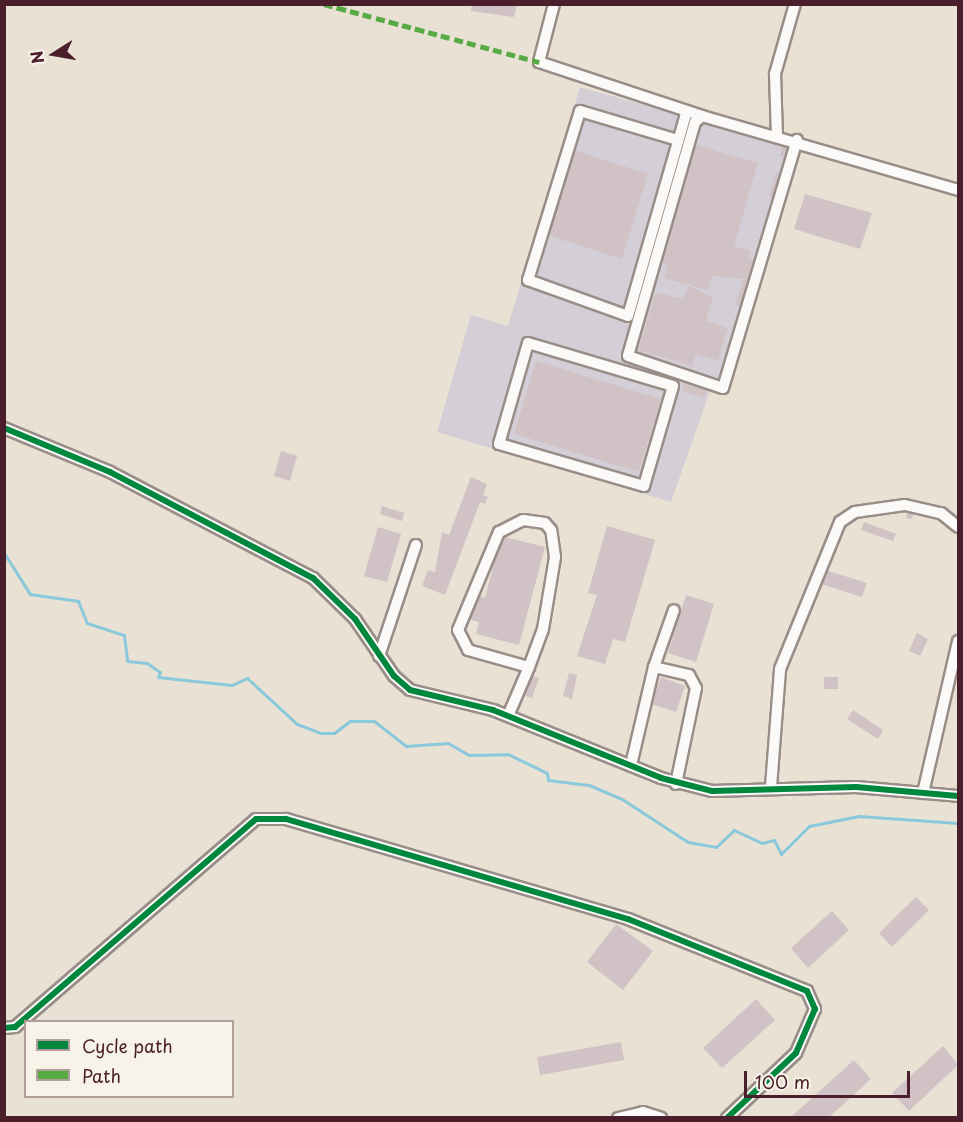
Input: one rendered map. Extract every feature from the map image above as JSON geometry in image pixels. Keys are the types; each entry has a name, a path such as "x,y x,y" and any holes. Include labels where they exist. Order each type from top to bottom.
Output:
{"street":[{"path":"554,4 539,62 694,113 777,137 797,140 958,190"},
{"path":"777,137 775,74 795,4"},
{"path":"678,140 580,111 528,280 628,316 678,140 694,113"},
{"path":"694,113 691,132 628,356 723,388 797,140"},
{"path":"621,370 694,113"},
{"path":"528,343 621,370 674,386 644,486 499,444 528,343"},
{"path":"4,428 110,472 313,578 355,619 379,656 410,690 508,716 676,784 712,791 771,787 958,796"},
{"path":"771,787 780,669 840,522 855,512 905,505 941,513 958,527"},
{"path":"508,716 529,667 543,629 555,557 545,523 523,520 499,532 458,630 468,650 529,667"},
{"path":"379,656 416,545"},
{"path":"631,765 654,667 674,610"},
{"path":"923,793 958,641"},
{"path":"654,667 690,675 696,688 676,784"},
{"path":"4,1028 15,1027 256,819 286,819 628,919 807,991 815,1009 796,1053 727,1118"},
{"path":"618,1118 643,1112 662,1118"}],"shaded area":[{"path":"580,87 797,148 728,392 711,388 671,502 437,432 471,315 508,326"}],"building":[{"path":"472,4 517,4 514,17 471,11"},
{"path":"693,144 758,163 734,246 751,251 749,258 756,260 743,307 735,305 743,279 712,276 708,290 664,278 668,264 660,262"},
{"path":"782,147 792,149 790,159 780,156"},
{"path":"574,150 648,174 622,259 547,235"},
{"path":"776,172 782,174 775,198 769,196"},
{"path":"805,194 872,213 860,249 794,229"},
{"path":"689,286 713,297 706,321 728,328 718,361 696,354 692,366 638,350 656,292 682,299"},
{"path":"536,361 661,399 639,472 514,434"},
{"path":"684,384 707,390 704,398 682,391"},
{"path":"281,451 297,456 290,481 274,476"},
{"path":"471,477 487,484 483,495 488,497 485,504 480,502 445,595 422,586 428,570 435,572 442,532 449,535"},
{"path":"382,506 404,513 402,521 380,514"},
{"path":"908,511 914,512 912,519 906,518"},
{"path":"864,522 896,534 893,541 861,530"},
{"path":"607,526 655,540 625,642 613,639 605,664 577,656 597,595 588,593"},
{"path":"378,527 401,534 387,582 364,576"},
{"path":"501,536 545,547 519,645 476,634 479,622 468,619 474,595 485,598"},
{"path":"822,569 867,583 862,597 818,583"},
{"path":"686,595 714,604 696,662 668,653"},
{"path":"917,633 928,639 920,656 909,651"},
{"path":"569,673 577,675 572,699 563,696"},
{"path":"528,674 539,678 532,698 521,694"},
{"path":"661,677 685,686 676,712 651,704"},
{"path":"824,677 838,677 838,689 824,689"},
{"path":"853,710 883,730 878,739 847,719"},
{"path":"916,897 929,910 892,947 879,933"},
{"path":"832,911 849,930 808,968 791,948"},
{"path":"616,924 653,951 623,990 587,962"},
{"path":"756,999 775,1020 722,1068 703,1048"},
{"path":"621,1042 624,1060 540,1075 537,1057"},
{"path":"943,1046 958,1065 909,1111 892,1093"},
{"path":"854,1060 871,1079 828,1118 790,1118"}],"waterway":[{"path":"4,553 30,594 78,601 87,623 124,635 127,661 147,663 160,672 158,677 232,685 247,678 297,724 320,733 334,733 350,721 374,721 406,746 448,743 469,755 508,754 547,773 548,780 589,785 622,799 688,842 716,847 734,830 762,843 774,840 781,854 809,826 859,816 958,823"}],"marked path":[{"path":"324,4 539,62"}],"cycle path":[{"path":"4,428 110,472 313,578 355,619 394,676 410,690 493,710 661,778 712,791 856,787 958,796"},
{"path":"4,1028 15,1027 256,819 286,819 628,919 807,991 815,1009 796,1053 727,1118"}]}
